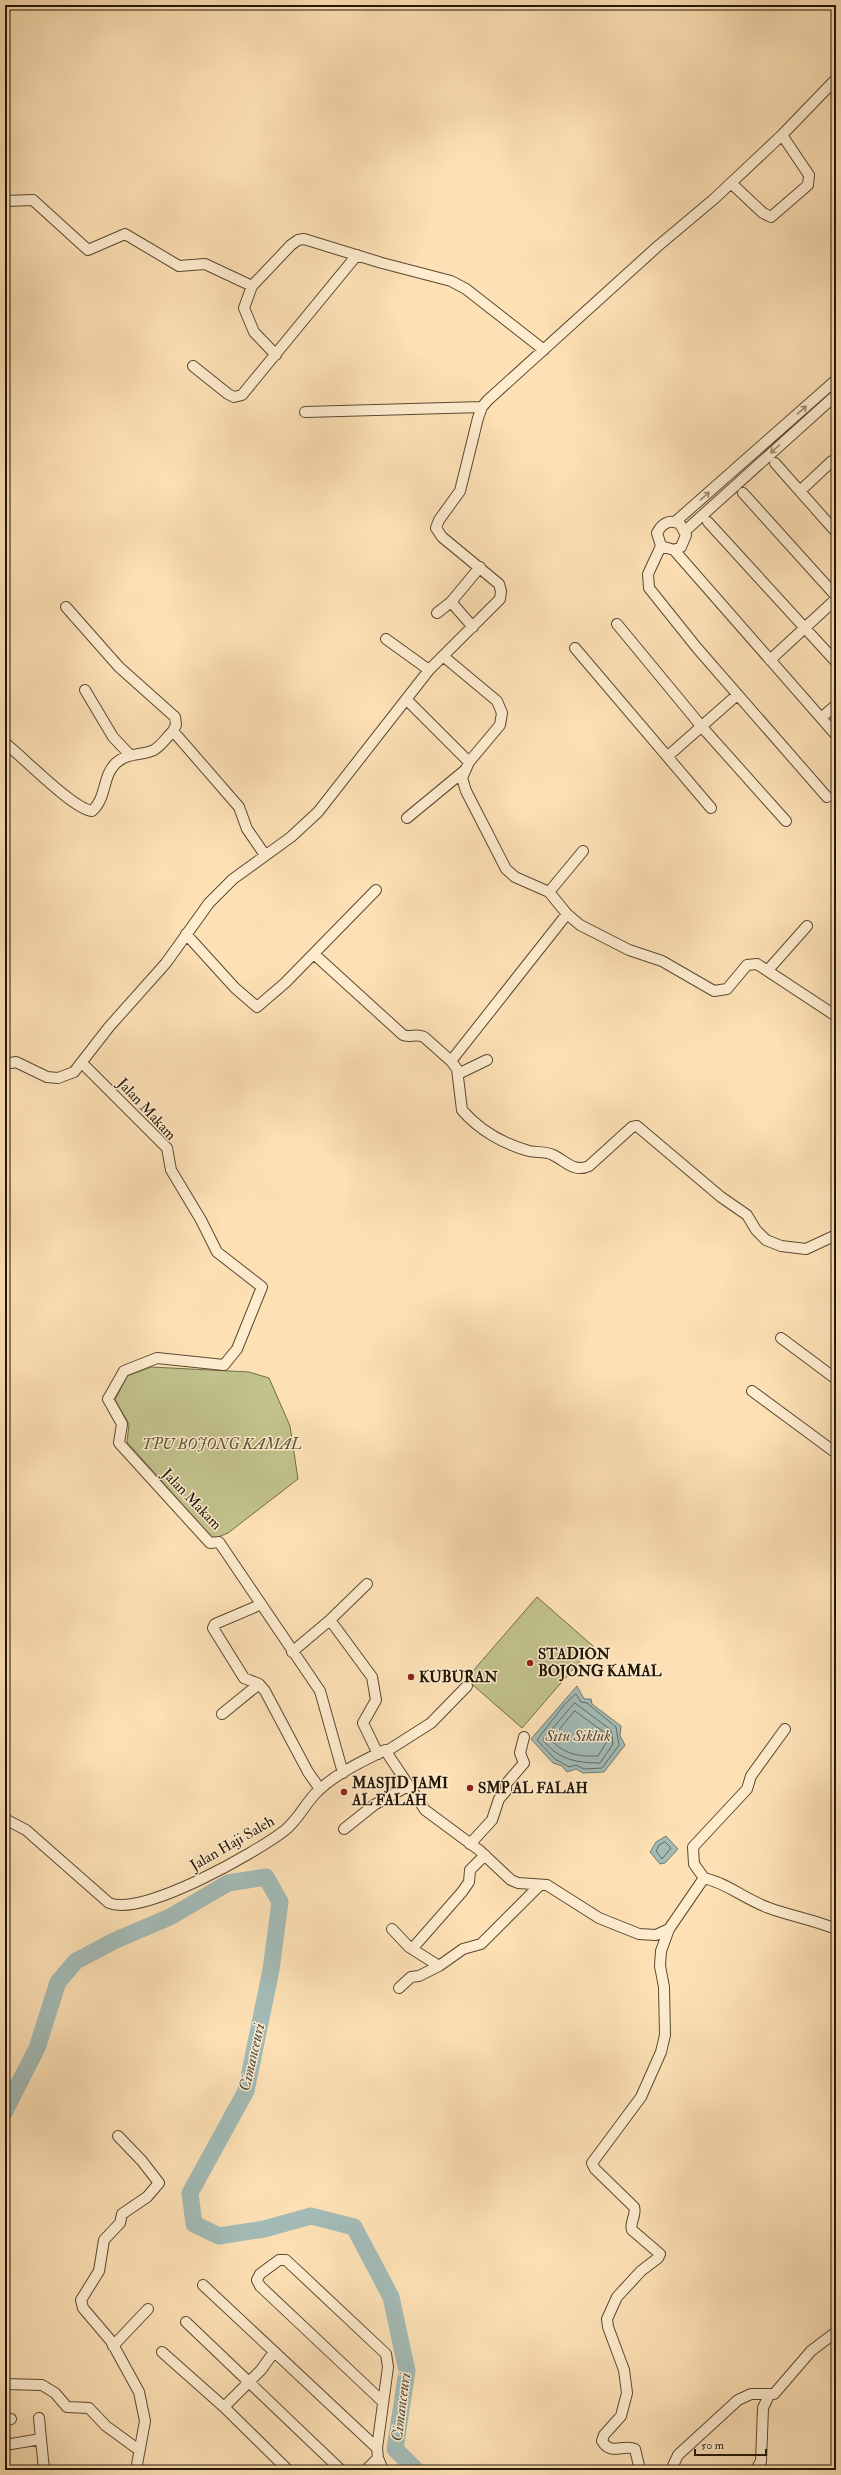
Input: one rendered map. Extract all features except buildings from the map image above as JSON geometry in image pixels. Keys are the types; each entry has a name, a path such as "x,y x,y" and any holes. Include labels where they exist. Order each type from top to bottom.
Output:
{"street":[{"path":"5,1064 16,1062 46,1077 58,1078 74,1072 109,1027 166,964 209,903 233,879 291,837 318,812 429,670 473,627 501,596 499,584 442,537 436,528 439,520 456,499 463,483 482,407 731,183 782,135 836,79"},
{"path":"731,183 763,213 771,217 808,185 809,175 782,135"},
{"path":"5,201 33,200 88,250 125,234 179,266 205,264 252,286"},
{"path":"276,355 254,332 246,317 244,308 252,286 298,240 312,240 357,255 458,284 544,350"},
{"path":"193,366 228,394 239,397 247,392 357,255"},
{"path":"827,797 697,648 649,588 648,574 661,546 657,537 659,528 666,522 675,522 836,380"},
{"path":"674,550 684,543 685,531 836,395"},
{"path":"305,412 482,407"},
{"path":"800,491 832,462 836,466"},
{"path":"775,463 836,532"},
{"path":"743,493 836,598 770,660"},
{"path":"675,522 685,531"},
{"path":"708,522 836,662"},
{"path":"661,546 674,550 836,735"},
{"path":"436,613 451,602 480,567"},
{"path":"451,602 473,627"},
{"path":"5,743 69,800 87,810 92,811 102,799 110,770 117,762 130,755 153,750 173,731 176,725 175,718 119,667 66,607"},
{"path":"617,624 702,727 786,821"},
{"path":"386,639 429,670"},
{"path":"575,648 711,808"},
{"path":"407,818 466,766 500,725 502,713 496,701 443,656"},
{"path":"85,690 112,736 130,755"},
{"path":"668,756 738,694"},
{"path":"407,700 466,766"},
{"path":"821,718 836,705"},
{"path":"173,731 239,807 247,829 265,855"},
{"path":"466,766 463,784 506,869 515,877 549,892 566,914 580,925 629,950 662,961 714,992 727,989 747,965 757,964 836,1016"},
{"path":"549,892 583,851"},
{"path":"186,934 235,988 257,1007 314,954 376,890"},
{"path":"451,1061 566,914"},
{"path":"768,970 807,926"},
{"path":"314,954 403,1035 407,1037 419,1034 451,1061 458,1074 462,1110 486,1131 513,1146 553,1155 575,1168 584,1169 632,1127 637,1126 721,1197 747,1215 756,1230 766,1240 780,1246 806,1249 836,1235"},
{"path":"458,1074 487,1060"},
{"name":"Jalan Makam","path":"82,1063 167,1148 171,1170 201,1220 217,1252 262,1287 237,1349 224,1365 157,1358 124,1371 108,1399 122,1424 119,1443 210,1543 219,1542 292,1652 320,1691 343,1773"},
{"path":"781,1338 836,1378"},
{"path":"752,1391 836,1453"},
{"path":"292,1652 330,1620 367,1584"},
{"path":"255,1607 215,1624 213,1628 244,1678 259,1684 270,1699 302,1762 320,1789"},
{"path":"330,1620 372,1677 376,1700 363,1723 382,1752 425,1810 485,1855 511,1880 518,1883 552,1887 599,1918 639,1934 656,1935 669,1929"},
{"path":"222,1714 259,1684"},
{"name":"Jalan Haji Saleh","path":"5,1819 26,1830 109,1903 117,1905 146,1901 186,1887 236,1860 291,1825 320,1789 343,1773 431,1723 467,1686"},
{"path":"785,1729 751,1776 747,1789 693,1847 694,1864 704,1878 718,1882 770,1908 800,1916 836,1929"},
{"path":"470,1844 492,1820 499,1799 506,1791 506,1784 524,1763 520,1753 524,1737"},
{"path":"344,1829 374,1805 408,1786"},
{"path":"412,1949 462,1892 469,1882 470,1870 485,1855"},
{"path":"640,2470 635,2449 614,2450 606,2446 602,2441 604,2435 621,2416 627,2393 624,2370 608,2327 607,2319 617,2297 641,2271 658,2258 660,2254 632,2230 630,2226 636,2213 634,2207 595,2169 592,2163 641,2097 664,2044 664,1993 660,1959 669,1929 704,1878"},
{"path":"399,1988 411,1977 419,1976 439,1966 457,1952 481,1944 540,1885"},
{"path":"392,1929 412,1949 439,1966"},
{"path":"118,2136 142,2161 159,2183 147,2197 122,2214 120,2223 104,2240 99,2271 82,2297 83,2308 104,2332 135,2383 144,2409 144,2431 136,2470"},
{"path":"382,2401 260,2286 257,2280 260,2274 279,2260 286,2260 385,2353 388,2367 382,2401 377,2453 383,2470"},
{"path":"203,2285 377,2453"},
{"path":"113,2346 148,2309"},
{"path":"186,2322 250,2381 341,2470"},
{"path":"756,2470 761,2461 763,2408 769,2395 778,2390 811,2352 836,2332"},
{"path":"162,2352 224,2407 288,2470"},
{"path":"224,2407 250,2381 274,2352"},
{"path":"5,2384 33,2383 50,2388 62,2404 71,2408 89,2408 106,2426 139,2450"},
{"path":"671,2470 678,2455 738,2400 751,2394 761,2393 769,2395"},
{"path":"39,2418 44,2470"},
{"path":"5,2445 41,2439"},
{"path":"366,2470 377,2453"}],"green space":[{"name":"TPU BOJONG KAMAL","path":"151,1367 249,1372 269,1378 290,1426 298,1479 228,1533 213,1539 127,1442 129,1424 115,1400 127,1376"},
{"name":"STADION BOJONG KAMAL","path":"537,1597 593,1646 522,1728 466,1679"}],"water":[{"name":"Situ Sikluk","path":"577,1686 584,1699 591,1699 592,1704 621,1726 620,1736 625,1745 604,1772 583,1773 576,1769 567,1772 562,1766 553,1763 531,1739"},
{"path":"666,1836 678,1849 665,1863 660,1864 650,1852 656,1842"}],"waterway":[{"name":"Cimanceuri","path":"5,2111 37,2048 58,1982 76,1961 116,1940 170,1917 228,1883 266,1877 280,1902 271,1970 246,2091 190,2193 194,2224 219,2236 264,2229 311,2216 354,2227 391,2297 407,2371 395,2449 416,2470"}],"place":[{"name":"STADION BOJONG KAMAL","path":"530,1663"},
{"name":"KUBURAN","path":"411,1677"},
{"name":"SMP AL FALAH","path":"470,1788"},
{"name":"MASJID JAMI AL FALAH","path":"344,1792"}]}
